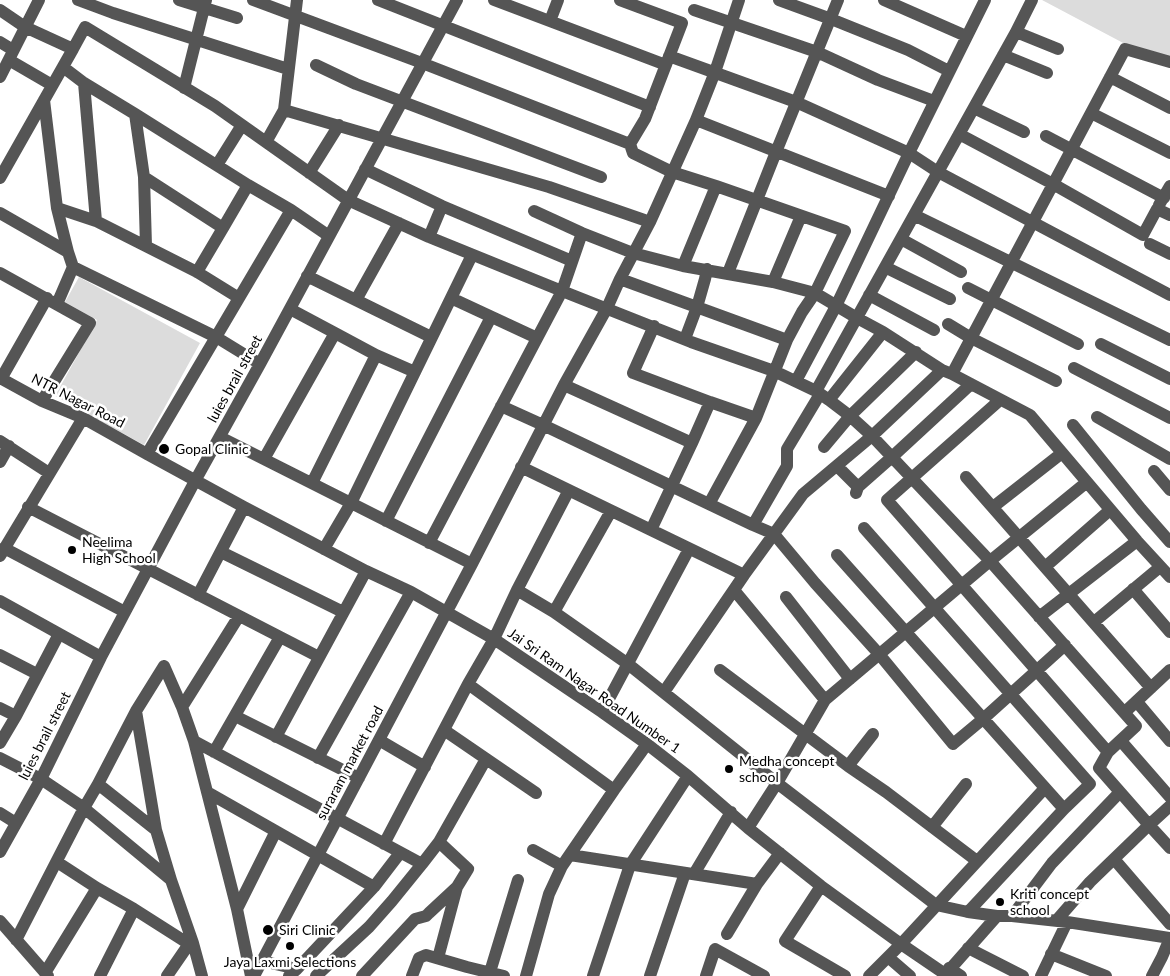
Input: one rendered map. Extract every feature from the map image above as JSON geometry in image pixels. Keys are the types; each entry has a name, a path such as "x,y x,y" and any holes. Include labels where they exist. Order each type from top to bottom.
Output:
{"street":[{"path":"0,77 38,0"},
{"path":"78,0 288,69"},
{"path":"179,0 205,4 237,18"},
{"path":"253,0 630,144"},
{"path":"266,142 284,110 297,0"},
{"path":"378,0 650,108"},
{"name":"luies brail street","path":"0,852 41,780 101,657 195,481 457,0"},
{"path":"494,0 667,61 715,72 796,102 909,153 938,172 1170,295"},
{"path":"550,21 558,0"},
{"path":"620,0 682,23 650,108 630,144 633,153 672,172 845,231 815,293 787,340 756,418 709,504"},
{"name":"suraram market road","path":"253,976 338,819 564,385 607,308 650,222 696,120 715,72 739,0"},
{"path":"779,0 908,50 949,71"},
{"path":"728,273 838,0"},
{"path":"884,0 966,36"},
{"path":"753,525 787,466 787,449 822,395 869,295 1016,32 1037,0"},
{"path":"796,381 836,306 982,1"},
{"path":"184,88 205,4"},
{"path":"0,10 26,27 73,49"},
{"path":"694,10 817,52 878,80 934,101"},
{"path":"0,178 5,160 44,100 85,28 215,106 348,200 472,255 685,339 774,371 822,395 850,416 872,436 912,478 990,561 1136,726 1108,752 1099,768 1170,848"},
{"path":"1016,32 1058,49"},
{"path":"0,42 11,55 52,85"},
{"path":"664,692 803,494 947,372 971,338 1125,49 1170,62"},
{"path":"1003,55 1047,73"},
{"path":"316,64 356,84 601,177"},
{"path":"63,67 84,83 329,236"},
{"path":"1110,76 1170,108"},
{"path":"84,83 96,221"},
{"path":"44,100 58,208 68,252 74,267 216,337 260,364"},
{"path":"974,108 1024,132"},
{"path":"284,110 549,187 650,222"},
{"path":"1091,113 1170,153"},
{"path":"135,114 144,177 146,246"},
{"path":"696,120 889,196"},
{"path":"309,173 339,125"},
{"path":"217,165 242,126"},
{"path":"959,134 1143,234 1170,186"},
{"path":"1046,136 1161,203 1170,215"},
{"path":"365,169 442,206 572,262"},
{"path":"144,177 223,228"},
{"path":"197,272 248,185"},
{"path":"683,266 716,186"},
{"path":"429,237 442,206"},
{"path":"58,208 96,221 197,272 240,298"},
{"path":"147,454 290,210"},
{"path":"534,211 582,233 633,253 683,266 773,282 815,293 947,372 1030,415 1110,510 1170,577"},
{"path":"0,213 68,252"},
{"path":"914,215 1170,340"},
{"path":"773,282 801,216"},
{"path":"356,300 399,223"},
{"path":"429,543 562,291 582,233"},
{"path":"901,239 961,272"},
{"path":"1150,244 1170,254"},
{"path":"324,549 351,503 472,255"},
{"path":"885,266 950,300"},
{"path":"1,378 74,267"},
{"path":"685,339 706,279 707,270"},
{"path":"307,276 432,337"},
{"path":"2,278 52,301 90,323 42,401"},
{"path":"620,279 787,340"},
{"path":"968,288 1078,344"},
{"path":"869,295 934,330"},
{"path":"451,298 537,338"},
{"path":"290,309 376,355 414,372"},
{"path":"386,521 492,317"},
{"path":"948,324 971,338 1056,380"},
{"path":"654,326 633,373 756,418"},
{"path":"822,395 883,332"},
{"path":"264,459 335,333"},
{"path":"1101,344 1170,379"},
{"path":"824,447 850,416 916,352"},
{"path":"312,483 376,355"},
{"path":"1074,368 1170,418"},
{"name":"NTR Nagar Road","path":"1,378 42,401 82,418 195,481"},
{"path":"837,466 857,490 970,384"},
{"path":"564,385 692,443"},
{"path":"1000,400 887,500 1108,752"},
{"path":"651,530 710,402"},
{"path":"501,406 774,534 879,654 953,744 1065,645"},
{"path":"1098,417 1168,453"},
{"path":"82,418 2,552 125,612"},
{"path":"1073,425 1170,542"},
{"path":"220,437 472,564"},
{"path":"0,462 4,444 49,473"},
{"path":"993,507 1062,453"},
{"path":"521,467 744,576"},
{"path":"1154,471 1170,490"},
{"path":"966,477 1152,688"},
{"name":"Jai Sri Ram Nagar Road Number 1","path":"195,481 366,571 410,592 494,639 647,744 821,886 901,944 946,973 961,976"},
{"path":"748,828 777,783 825,700 961,585 1088,482"},
{"path":"384,844 468,684 494,639 569,490"},
{"path":"28,507 319,657"},
{"path":"198,595 244,507"},
{"path":"1045,567 1110,510"},
{"path":"554,612 611,511"},
{"path":"864,528 1090,784 1064,809 968,912"},
{"path":"1039,617 1137,541"},
{"path":"602,712 689,549"},
{"path":"221,552 343,612"},
{"path":"837,555 1064,809"},
{"path":"1094,622 1160,567"},
{"path":"276,737 366,571"},
{"path":"1133,589 1170,632"},
{"path":"517,590 554,612 628,664 777,783 936,904 968,912 1062,921 1170,938 1166,959 1152,976"},
{"path":"734,590 825,700"},
{"path":"318,758 410,592"},
{"path":"786,597 850,680"},
{"path":"0,601 101,657"},
{"path":"182,707 239,616"},
{"path":"0,742 16,716 59,634"},
{"path":"214,752 280,637"},
{"path":"0,655 37,674"},
{"path":"16,940 136,711 164,666 194,741 253,976"},
{"path":"720,670 977,861"},
{"path":"1125,712 1170,670"},
{"path":"468,684 614,790"},
{"path":"1137,702 1170,741"},
{"path":"0,708 16,716"},
{"path":"136,711 156,830 202,976"},
{"path":"235,716 359,778"},
{"path":"444,730 536,793"},
{"path":"848,766 873,734"},
{"path":"379,740 425,767"},
{"path":"194,741 422,864"},
{"path":"1121,741 1170,797"},
{"path":"526,976 549,894 562,866 647,744"},
{"path":"0,758 41,780 84,808 171,880"},
{"path":"316,976 369,926 422,864 439,842 486,759"},
{"path":"593,976 630,864 688,776"},
{"path":"98,784 156,830"},
{"path":"932,827 966,784"},
{"path":"869,976 1045,788"},
{"path":"207,792 374,887"},
{"path":"1012,916 1052,863 1120,792"},
{"path":"1041,976 1062,921 1090,882 1170,806"},
{"path":"650,976 689,874 731,812"},
{"path":"0,813 16,823"},
{"path":"237,909 276,831"},
{"path":"438,958 458,887 468,869 439,842"},
{"path":"532,850 562,866"},
{"path":"262,960 293,972 374,887 400,852"},
{"path":"727,934 757,884 780,853"},
{"path":"570,855 757,884"},
{"path":"1114,859 1170,924"},
{"path":"58,862 96,888 191,944"},
{"path":"490,972 518,880"},
{"path":"821,886 785,941 846,976"},
{"path":"362,976 415,919 426,916 458,887"},
{"path":"0,920 47,974 96,888"},
{"path":"100,976 134,909"},
{"path":"946,973 997,916"},
{"path":"168,976 191,944"},
{"path":"968,948 1023,976"},
{"path":"706,976 715,949 764,976"},
{"path":"1051,954 1106,976"},
{"path":"412,976 419,958 426,955 438,958 466,971 490,972 504,976"},
{"path":"888,957 910,976"}],"shaded area":[{"path":"1042,0 1170,0 1170,57 1127,45"},
{"path":"79,277 200,343 144,445 55,396 97,320 65,302"}],"place":[{"name":"Gopal Clinic","path":"164,449"},
{"name":"Neelima High School","path":"72,550"},
{"name":"Medha concept school","path":"729,769"},
{"name":"Kriti concept school","path":"1000,902"},
{"name":"Siri Clinic","path":"268,930"},
{"name":"Jaya Laxmi Selections","path":"290,946"}]}
